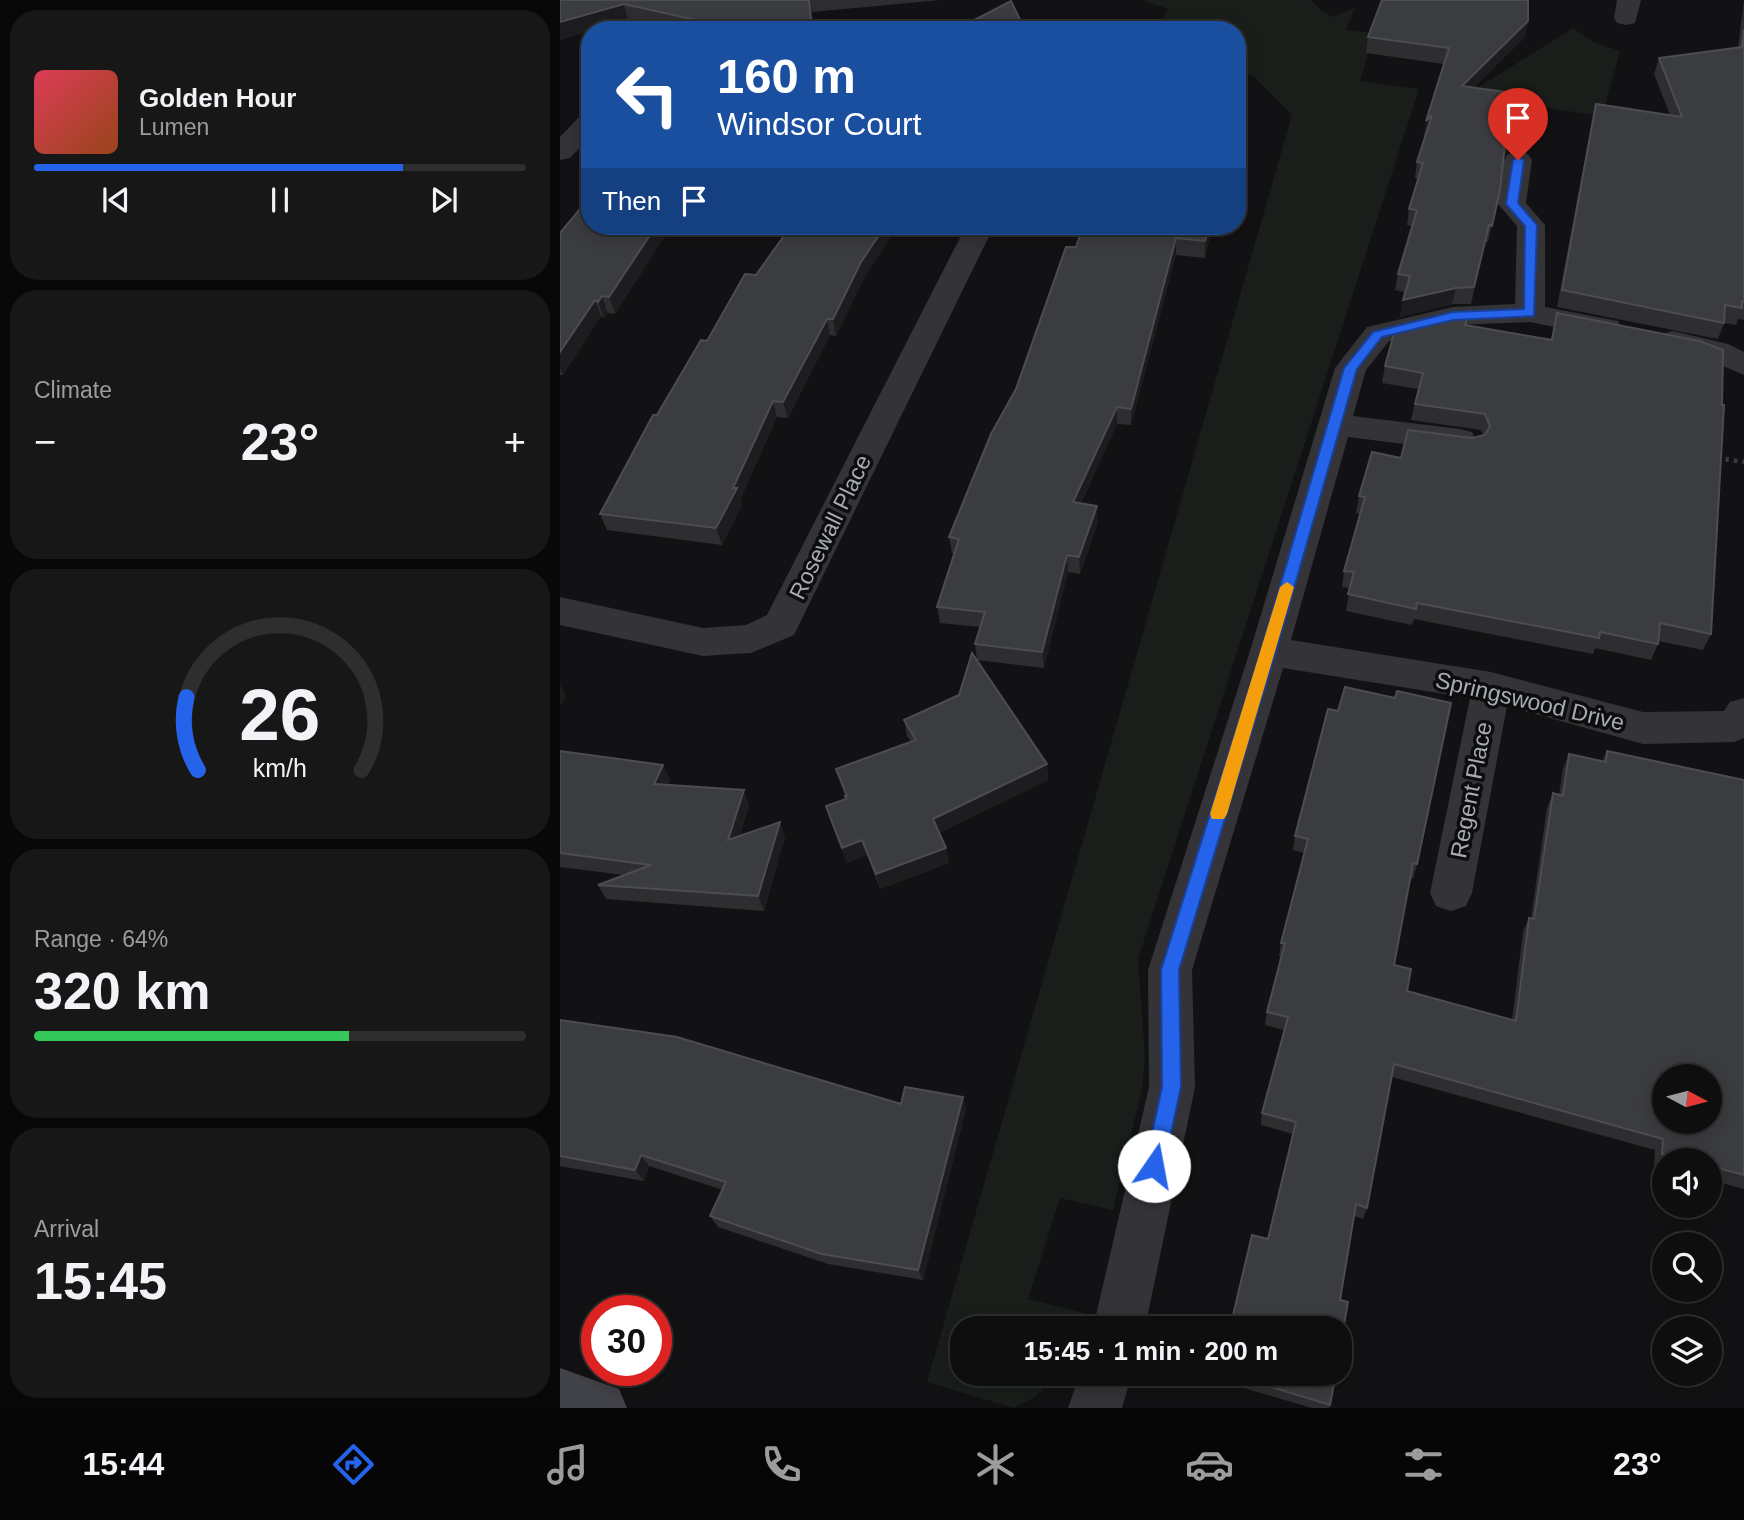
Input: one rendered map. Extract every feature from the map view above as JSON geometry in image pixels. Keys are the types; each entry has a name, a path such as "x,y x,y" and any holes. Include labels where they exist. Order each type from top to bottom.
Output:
{"main road":[{"path":"560,1395 600,1408"}],"street":[{"path":"560,152 581,130"},
{"path":"1518,160 1512,204 1531,225 1530,313"},
{"name":"Rosewall Place","path":"560,611 704,642 751,639 781,625 976,235"},
{"path":"1122,1316 1172,1087 1170,970 1269,651 1351,368 1377,334 1453,316 1530,313 1694,345 1742,361"},
{"path":"1334,424 1468,441"},
{"name":"Springswood Drive","path":"1269,651 1491,687 1643,728 1734,726 1743,715"},
{"name":"Regent Place","path":"1451,893 1491,687"},
{"path":"1095,1408 1102,1386"}],"path":[{"path":"1708,458 1744,462"}],"shaded area":[{"path":"1142,0 1311,0 1323,12 1333,17 1355,8 1346,30 1374,33 1360,81 1419,89 1138,959 1145,1056 1142,1089 1113,1210 1060,1198 1028,1299 1088,1314 1087,1316 950,1316 950,1386 1046,1386 1033,1398 1014,1408 927,1382 1292,115 1253,76 1246,75 1246,21 1161,21 1168,9"},
{"path":"1573,28 1593,42 1620,51 1602,116 1465,96"}],"building":[{"path":"560,0 809,0 811,21 700,21 624,4 560,22"},
{"path":"1382,0 1528,0 1528,21 1462,86 1521,94 1512,135 1505,144 1500,190 1474,287 1456,288 1403,300 1410,276 1398,274 1417,210 1409,209 1423,163 1417,162 1432,115 1426,121 1449,48 1368,37"},
{"path":"1011,1 1021,21 972,21"},
{"path":"1744,29 1742,308 1725,305 1724,323 1562,290 1596,104 1682,117 1659,58 1742,47"},
{"path":"581,208 581,235 650,235 609,297 602,296 598,302 595,300 560,352 560,233"},
{"path":"785,235 879,235 861,262 833,319 827,319 783,402 773,401 733,488 737,488 716,528 600,514 653,415 657,415 701,340 707,341 745,274 756,275"},
{"path":"1080,235 1207,235 1205,241 1176,238 1131,409 1117,407 1073,502 1097,506 1079,557 1067,555 1042,652 975,644 985,612 937,607 959,539 949,537 991,434 1016,389 1066,247 1076,247"},
{"path":"1469,311 1465,325 1552,340 1557,313 1699,341 1723,350 1724,405 1711,634 1660,623 1658,644 1600,632 1599,638 1417,603 1416,609 1348,594 1354,572 1344,571 1365,497 1359,496 1372,452 1401,458 1408,430 1472,438 1485,435 1490,426 1485,414 1415,404 1423,373 1385,366 1396,326"},
{"path":"972,653 1047,764 933,819 946,848 876,874 862,840 842,848 826,806 846,799 847,796 836,769 916,740 904,720 959,695"},
{"path":"1345,687 1395,698 1397,691 1451,703 1417,864 1413,863 1394,965 1411,969 1407,991 1516,1021 1529,918 1534,919 1553,793 1563,796 1569,754 1606,762 1607,751 1744,780 1744,1175 1722,1169 1722,1148 1662,1148 1663,1139 1394,1064 1367,1208 1356,1204 1340,1300 1348,1302 1346,1316 1233,1316 1252,1235 1268,1239 1296,1122 1262,1113 1288,1017 1267,1012 1285,943 1281,943 1308,839 1295,836 1328,709 1338,711"},
{"path":"560,751 663,765 654,784 744,790 728,840 780,822 758,896 598,885 651,865 560,853"},
{"path":"560,1020 677,1037 901,1104 905,1087 963,1097 918,1270 822,1254 710,1216 726,1182 641,1155 635,1170 560,1156"},
{"path":"1268,1386 1334,1386 1330,1405"}],"slow traffic":[{"path":"1218,814 1287,587"}],"route":[{"path":"1154,1166 1172,1087 1170,970 1269,651 1351,368 1377,334 1453,316 1530,313 1531,225 1512,204 1518,160"}]}
